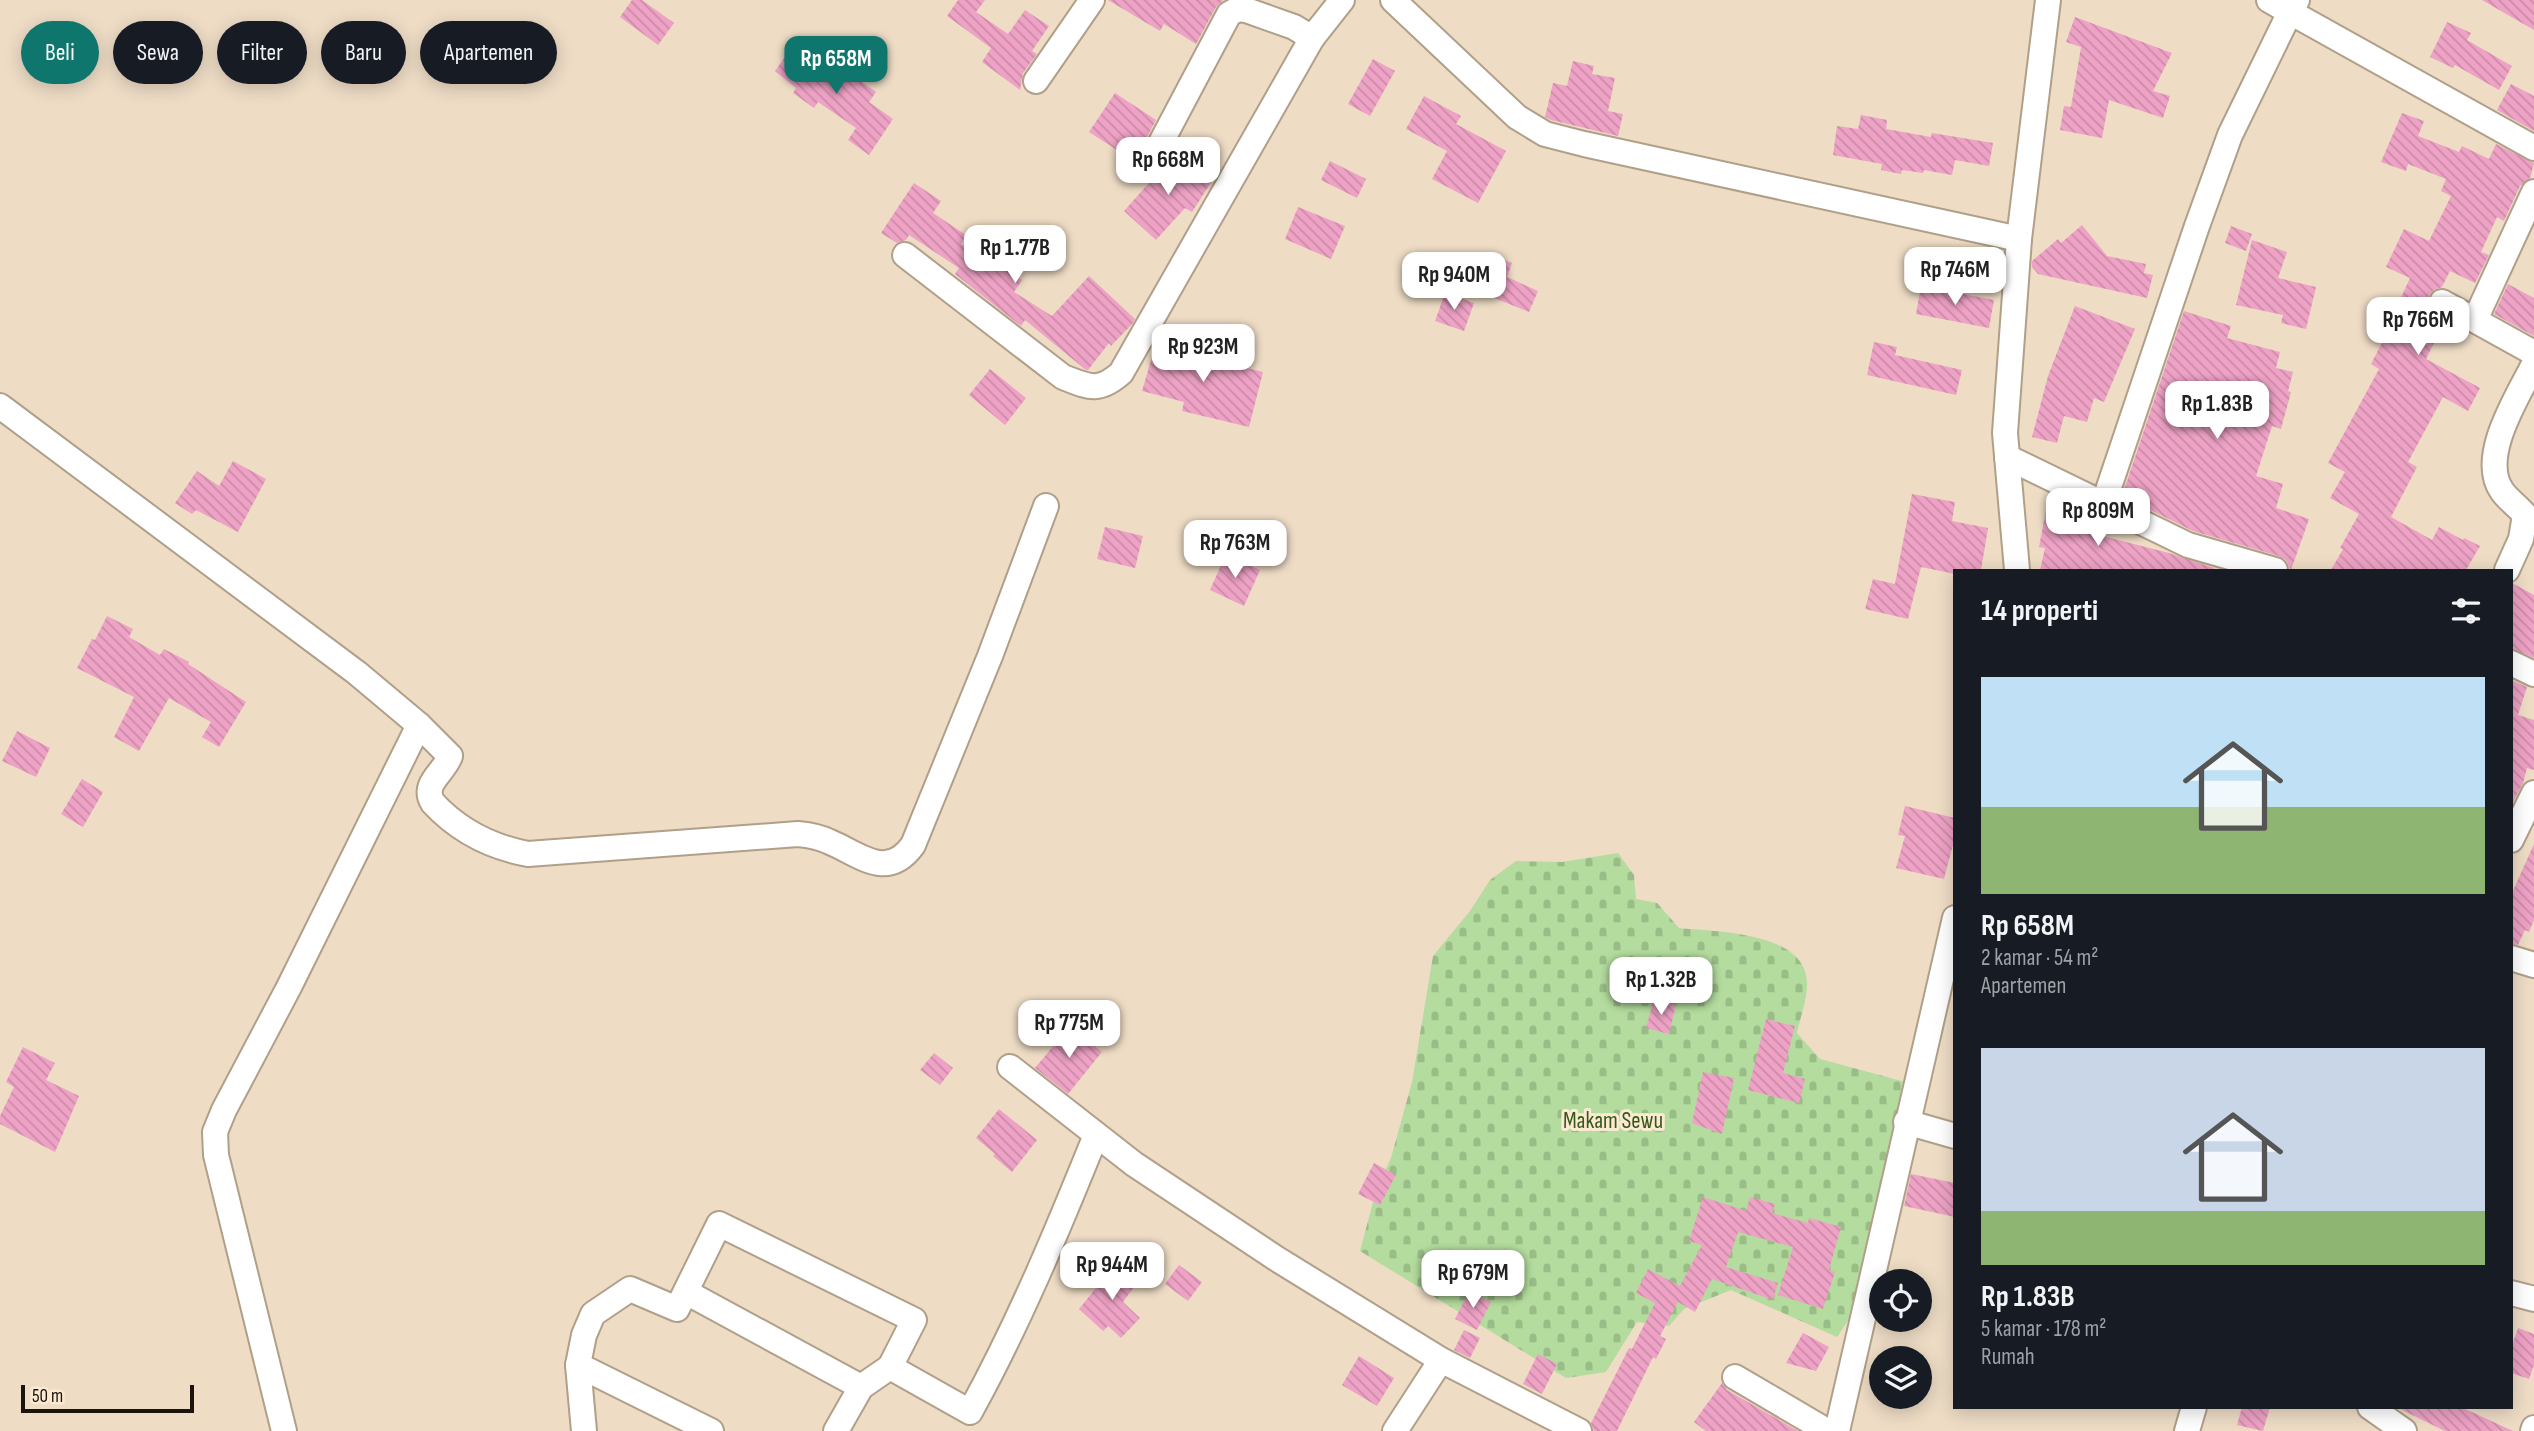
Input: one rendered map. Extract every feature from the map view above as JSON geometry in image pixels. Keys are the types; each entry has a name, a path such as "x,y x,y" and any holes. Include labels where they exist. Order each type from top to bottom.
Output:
{"street":[{"path":"1036,81 1092,0"},
{"path":"905,255 1063,377 1086,386 1107,386 1121,373 1312,38 1342,0"},
{"path":"1393,0 1517,117 1545,134 2019,239"},
{"path":"2017,569 2005,433 2019,239 2048,0"},
{"path":"2103,505 2230,135 2286,4 2534,148"},
{"path":"1147,169 1229,14 1238,9 1245,10 1294,27 1312,38"},
{"path":"2476,320 2534,192"},
{"path":"2442,302 2534,353"},
{"path":"2507,569 2521,539 2525,515 2502,491 2493,468 2497,442 2534,364"},
{"path":"0,406 357,673 419,725 450,756 428,790 433,803 478,838 502,849 528,854 798,834 830,841 869,861 882,864 894,863 905,856 913,845 990,656 1046,506"},
{"path":"2007,457 2188,545 2272,569"},
{"path":"2513,664 2534,674"},
{"path":"284,1431 216,1155 215,1132 419,725"},
{"path":"2513,837 2534,793"},
{"path":"1837,1431 1953,926"},
{"path":"2513,959 2534,965"},
{"path":"1010,1067 1134,1164 1277,1259 1441,1360 1580,1431"},
{"path":"1906,1122 1953,1135"},
{"path":"890,1367 970,1412 993,1371 1046,1258 1097,1135"},
{"path":"584,1431 578,1365 584,1335 593,1314 630,1289 677,1309 719,1224 914,1320 890,1367 861,1387 836,1431"},
{"path":"685,1292 861,1387"},
{"path":"2513,1294 2534,1299"},
{"path":"1395,1431 1441,1360"},
{"path":"578,1365 711,1431"},
{"path":"1735,1377 1827,1431"},
{"path":"2187,1431 2193,1409"},
{"path":"2373,1409 2404,1431"}],"green space":[{"name":"Makam Sewu","path":"1618,853 1634,875 1636,899 1657,903 1679,928 1757,938 1792,953 1803,967 1807,984 1797,1033 1820,1059 1909,1083 1858,1306 1837,1337 1731,1290 1684,1309 1669,1326 1637,1322 1606,1372 1566,1378 1360,1251 1376,1191 1391,1158 1412,1082 1433,956 1470,911 1490,880 1516,861 1562,862"}],"building":[{"path":"632,0 642,0 674,23 658,45 620,17"},
{"path":"958,0 985,0 976,12 1008,34 1025,10 1049,26 1032,51 1037,54 1023,73 1020,90 982,62 991,48 947,16"},
{"path":"1108,0 1223,0 1216,7 1196,44 1164,24 1160,31"},
{"path":"2482,0 2534,0 2534,30"},
{"path":"2075,17 2172,53 2153,91 2170,96 2163,118 2109,100 2102,138 2060,130 2064,106 2071,107 2081,47 2066,42"},
{"path":"2447,22 2471,33 2467,40 2512,66 2499,90 2455,65 2453,68 2430,57"},
{"path":"794,44 816,60 818,57 852,82 855,77 876,92 869,102 893,119 869,155 848,140 856,128 818,102 814,108 793,93 796,88 775,71"},
{"path":"1373,59 1395,71 1370,116 1348,104"},
{"path":"1573,61 1594,66 1592,74 1615,78 1608,111 1623,114 1618,136 1545,117 1553,83 1567,86"},
{"path":"2511,84 2534,96 2534,131 2497,110"},
{"path":"1115,93 1156,120 1134,161 1089,132"},
{"path":"1424,96 1461,116 1456,124 1506,151 1478,203 1432,179 1447,151 1406,129"},
{"path":"2402,113 2424,121 2418,136 2459,152 2462,146 2489,159 2496,144 2534,163 2530,178 2520,186 2504,221 2497,217 2481,252 2489,255 2475,283 2450,271 2442,287 2429,295 2427,303 2431,312 2426,323 2432,326 2428,334 2436,339 2426,359 2480,388 2468,411 2443,397 2408,462 2417,467 2391,517 2432,540 2439,527 2480,546 2467,569 2332,569 2359,514 2330,498 2345,472 2328,463 2379,369 2371,364 2402,304 2399,302 2410,278 2386,267 2404,229 2429,241 2451,196 2441,191 2446,179 2408,164 2406,171 2381,162"},
{"path":"1861,115 1887,120 1886,129 1993,143 1989,166 1955,160 1952,175 1924,170 1923,173 1902,170 1901,174 1881,170 1882,164 1833,155 1837,126 1858,129"},
{"path":"1171,155 1212,181 1192,212 1185,208 1156,240 1124,211 1148,184 1160,177"},
{"path":"1330,161 1366,179 1357,198 1321,180"},
{"path":"914,183 941,201 933,213 966,235 961,244 1002,271 1004,268 1022,280 1014,292 1052,316 1089,276 1135,319 1133,323 1111,346 1109,343 1086,370 1025,320 1021,326 955,274 959,268 909,235 906,240 897,243 881,233"},
{"path":"1298,207 1345,226 1331,259 1285,239"},
{"path":"2082,225 2107,256 2146,264 2144,273 2153,275 2147,298 2038,274 2032,267 2032,261 2058,239 2061,243"},
{"path":"2231,226 2252,234 2246,251 2225,243"},
{"path":"2252,240 2287,252 2278,278 2316,287 2306,329 2281,323 2283,315 2236,305"},
{"path":"1485,252 1512,263 1507,277 1538,291 1529,312 1472,289"},
{"path":"2508,284 2534,298 2534,336 2494,314"},
{"path":"1921,286 1994,300 1989,328 1916,314"},
{"path":"1445,293 1474,303 1464,331 1435,321"},
{"path":"2075,306 2135,329 2104,402 2094,398 2087,422 2064,416 2057,443 2032,437 2048,376"},
{"path":"2184,311 2231,326 2227,338 2280,352 2276,368 2293,372 2288,391 2291,392 2281,429 2272,426 2256,476 2283,484 2276,508 2309,519 2291,569 2286,560 2279,556 2193,531 2122,496"},
{"path":"1157,340 1191,349 1190,354 1263,372 1249,427 1182,411 1184,402 1142,391"},
{"path":"1874,342 1897,347 1895,355 1962,370 1956,395 1867,375"},
{"path":"990,369 1026,398 1005,425 969,395"},
{"path":"233,461 266,479 238,532 196,510 192,514 175,503 197,471 219,486"},
{"path":"1912,494 1955,502 1952,521 1988,528 1981,569 1953,569 1953,574 1921,567 1908,619 1865,609 1873,579 1895,584"},
{"path":"2047,505 2090,514 2087,532 2169,553 2214,568 2040,569 2045,548 2039,547"},
{"path":"1105,527 1143,536 1135,568 1097,559"},
{"path":"1226,554 1260,570 1244,606 1210,590"},
{"path":"2513,584 2534,595 2534,658 2513,649"},
{"path":"107,616 133,629 129,637 160,655 164,649 189,662 188,664 246,702 219,747 202,737 211,722 169,698 139,751 114,737 134,697 77,668"},
{"path":"2513,681 2527,687 2518,715 2534,720 2534,770 2527,768 2513,802"},
{"path":"17,731 50,748 36,777 2,761"},
{"path":"82,779 103,792 83,827 61,814"},
{"path":"1905,806 1953,818 1953,845 1944,879 1896,868 1905,836 1898,835"},
{"path":"2534,844 2534,920 2529,932 2525,930 2518,945 2513,944 2513,891"},
{"path":"1654,999 1676,1005 1669,1034 1646,1028"},
{"path":"1766,1019 1795,1026 1783,1073 1805,1079 1799,1103 1748,1090"},
{"path":"1070,1026 1102,1052 1068,1094 1035,1068"},
{"path":"23,1047 55,1063 46,1080 79,1096 55,1152 0,1124 0,1116 14,1087 6,1082"},
{"path":"934,1053 953,1068 940,1085 920,1070"},
{"path":"1703,1072 1734,1078 1722,1134 1692,1123"},
{"path":"999,1109 1037,1140 1012,1172 976,1138"},
{"path":"1374,1163 1396,1175 1380,1205 1358,1194"},
{"path":"1911,1174 1953,1183 1953,1217 1904,1206"},
{"path":"1703,1197 1746,1211 1750,1197 1775,1204 1772,1213 1808,1223 1809,1218 1841,1227 1829,1270 1835,1272 1823,1309 1778,1295 1793,1247 1738,1232 1726,1267 1778,1283 1773,1300 1712,1279 1695,1312 1678,1302 1660,1336 1666,1339 1656,1359 1653,1357 1617,1431 1594,1431 1591,1423 1655,1303 1636,1293 1648,1269 1680,1286 1702,1245 1689,1241"},
{"path":"1116,1263 1139,1280 1123,1302 1140,1318 1121,1338 1108,1326 1103,1331 1079,1309"},
{"path":"1179,1265 1202,1282 1188,1301 1165,1284"},
{"path":"1469,1291 1491,1302 1477,1330 1455,1319"},
{"path":"2518,1328 2534,1334 2534,1365 2529,1379 2513,1374 2513,1342"},
{"path":"1464,1330 1480,1338 1470,1358 1454,1350"},
{"path":"1803,1333 1829,1347 1816,1371 1786,1363"},
{"path":"1538,1354 1557,1364 1542,1394 1523,1384"},
{"path":"1359,1356 1394,1378 1377,1406 1342,1385"},
{"path":"1722,1383 1727,1390 1798,1431 1706,1431 1694,1422"},
{"path":"2241,1409 2269,1409 2263,1431 2237,1425"},
{"path":"2400,1409 2465,1409 2513,1431 2445,1431"}]}
